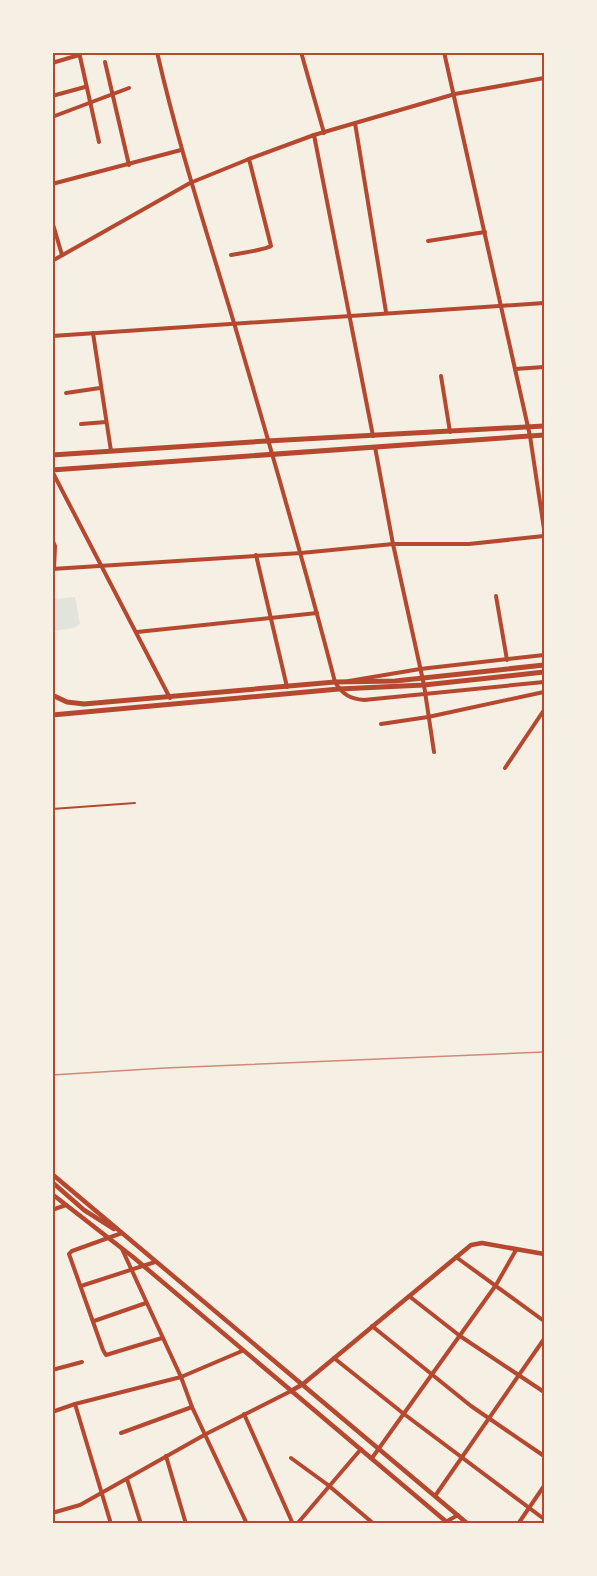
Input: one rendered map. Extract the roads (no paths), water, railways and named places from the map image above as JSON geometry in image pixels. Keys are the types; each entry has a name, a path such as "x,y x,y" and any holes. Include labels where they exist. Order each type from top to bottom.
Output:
{"main road":[{"path":"52,455 544,426"},
{"path":"52,471 271,453 544,435"},
{"path":"52,695 67,702 84,704 335,682 423,682 544,664"},
{"path":"52,716 544,672"}],"street":[{"path":"157,52 190,183 234,324 301,553 335,682 339,689 346,695 364,700 544,681"},
{"path":"301,52 324,133"},
{"path":"444,52 530,436 544,529"},
{"path":"52,63 79,54 99,142"},
{"path":"105,62 129,165"},
{"path":"52,261 190,183 249,159 314,135 455,94 544,78"},
{"path":"52,96 85,87"},
{"path":"52,117 129,88"},
{"path":"356,123 386,312"},
{"path":"314,135 373,436"},
{"path":"52,184 181,150"},
{"path":"231,255 269,248 271,242 249,159"},
{"path":"52,221 62,255"},
{"path":"428,241 485,232"},
{"path":"52,336 349,314 544,303"},
{"path":"93,333 111,452"},
{"path":"515,369 544,367"},
{"path":"441,376 450,432"},
{"path":"66,393 100,388"},
{"path":"81,424 106,422"},
{"path":"375,446 393,544 423,682 434,752"},
{"path":"52,471 103,565 173,705"},
{"path":"52,539 55,546 53,568 301,553 393,544 469,543 544,536"},
{"path":"256,555 289,694"},
{"path":"496,596 507,660"},
{"path":"137,632 317,613"},
{"path":"345,682 363,677 420,669 544,655"},
{"path":"381,724 428,717 544,692"},
{"path":"505,768 544,710"},
{"path":"52,1174 468,1524"},
{"path":"52,1182 97,1220 122,1233"},
{"path":"52,1194 196,1310 446,1523 458,1515"},
{"path":"52,1210 66,1205"},
{"path":"97,1220 109,1239"},
{"path":"122,1233 69,1254 106,1355 162,1338"},
{"path":"52,1513 80,1505 206,1434 303,1384 455,1257 477,1243 544,1254"},
{"path":"122,1249 247,1524"},
{"path":"372,1458 496,1285 516,1250"},
{"path":"455,1257 544,1321"},
{"path":"81,1286 155,1262"},
{"path":"408,1296 460,1336 544,1392"},
{"path":"196,1310 203,1306 204,1302"},
{"path":"94,1321 146,1304"},
{"path":"52,1325 52,1332"},
{"path":"372,1326 489,1419 544,1456"},
{"path":"435,1496 544,1339"},
{"path":"52,1412 181,1377 242,1351"},
{"path":"334,1358 404,1414 544,1519"},
{"path":"52,1370 82,1362"},
{"path":"75,1404 111,1524"},
{"path":"121,1433 192,1407"},
{"path":"244,1414 297,1523 361,1449"},
{"path":"166,1456 186,1524"},
{"path":"291,1458 328,1485 374,1524"},
{"path":"127,1479 141,1524"},
{"path":"518,1524 544,1486"}],"lane":[{"path":"52,809 135,802"}],"railway":[{"path":"52,1075 544,1052"}]}
